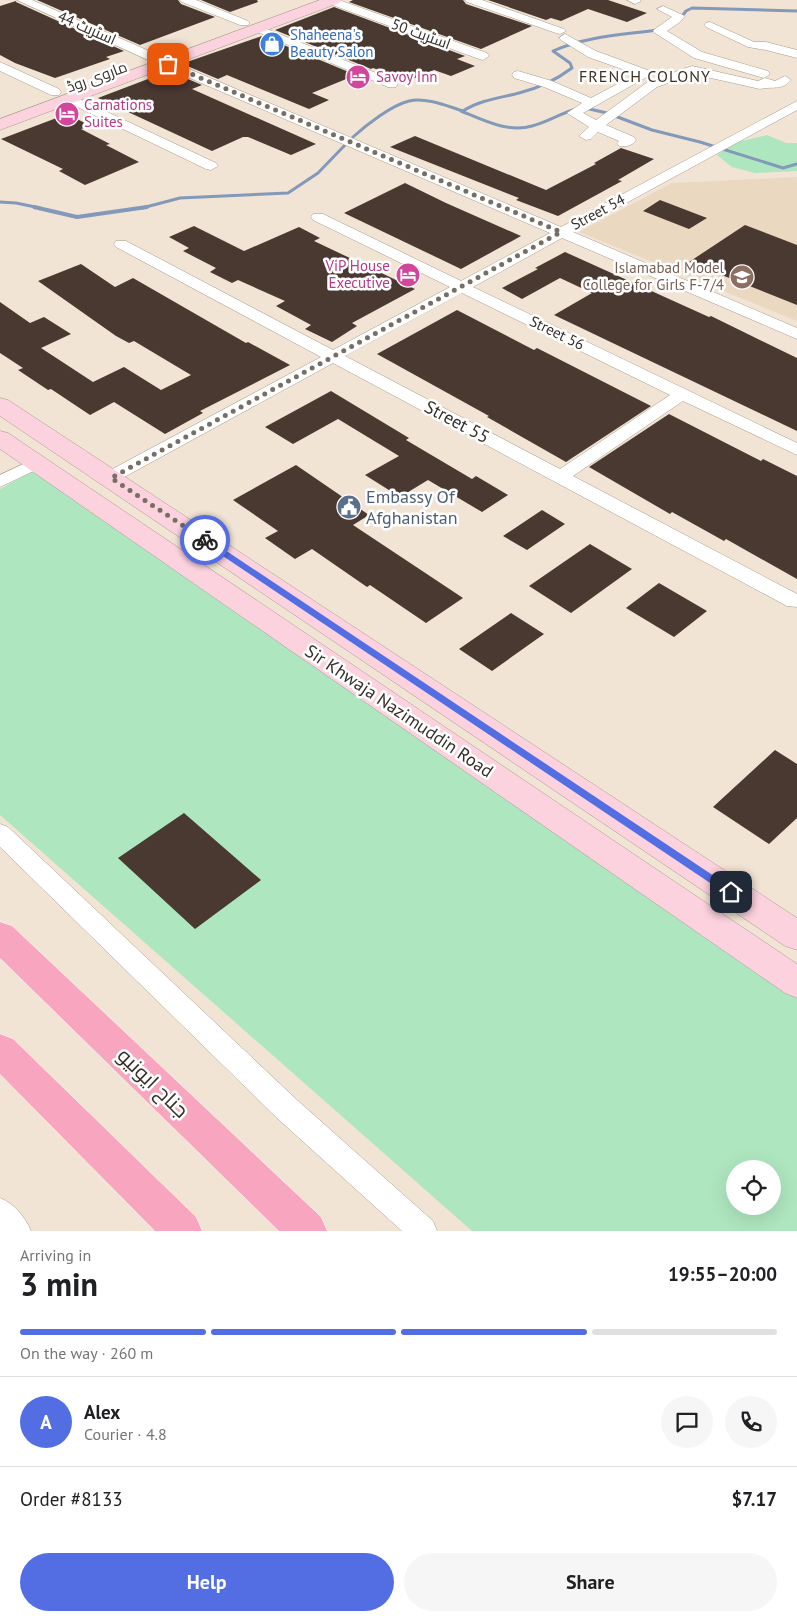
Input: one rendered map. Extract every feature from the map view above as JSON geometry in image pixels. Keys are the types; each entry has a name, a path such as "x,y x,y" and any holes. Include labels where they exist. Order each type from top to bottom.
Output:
{"main road":[{"name":"ماروی روڈ","path":"0,112 63,96 168,64 307,0"},
{"name":"ماروی روڈ","path":"0,125 152,57 331,0"},
{"path":"152,57 168,64"},
{"name":"Sir Khwaja Nazimuddin Road","path":"0,405 797,936"},
{"name":"Sir Khwaja Nazimuddin Road","path":"0,438 797,983"},
{"path":"258,615 286,594"},
{"name":"جناح ایونیو","path":"0,936 307,1231"},
{"path":"0,1050 182,1231"}],"street":[{"name":"اسٹریٹ 44","path":"23,0 152,57"},
{"path":"186,0 392,84"},
{"name":"اسٹریٹ 50","path":"331,0 483,56"},
{"path":"471,0 568,38 606,60 646,74 573,112 610,133 629,140 624,143"},
{"path":"662,9 679,16 660,31 676,43 707,59 791,82"},
{"path":"710,25 752,45 766,46 797,54"},
{"path":"168,64 797,334"},
{"path":"0,66 211,166"},
{"path":"586,136 653,84 692,70 760,85 765,82 776,85 791,82"},
{"path":"518,75 548,84 587,106"},
{"name":"Street 54","path":"111,478 797,105"},
{"name":"Street 56","path":"318,216 797,450"},
{"name":"Street 55","path":"121,244 794,601"},
{"path":"560,477 682,394"},
{"path":"0,482 36,463"},
{"path":"0,833 287,1109 423,1231"},
{"path":"0,1212 17,1231"}],"shaded area":[{"name":"Islamabad Model College for Girls F-7/4","path":"797,177 797,321 579,232 672,183"}],"green space":[{"path":"767,135 786,143 797,143 797,171 755,173 732,167 717,155 733,143"},
{"path":"33,471 797,992 797,1231 472,1231 0,815 0,489"}],"building":[{"path":"37,0 178,0 181,4 215,17 140,45"},
{"path":"201,0 257,0 258,2 230,12"},
{"path":"353,0 463,0 466,4 532,26 481,49 349,2"},
{"path":"488,0 608,0 647,13 627,22 588,9 561,21 551,18 546,20"},
{"path":"16,1 124,51 106,57 110,59 55,78 15,63 0,55 0,6"},
{"path":"334,7 465,56 457,59 475,66 451,76 434,70 408,81 373,68 371,69 275,30"},
{"path":"262,36 356,75 312,93 329,100 309,109 227,75 218,79 185,65 190,63 187,62"},
{"path":"169,71 202,85 192,89 316,144 291,155 248,137 243,137 212,151 98,98"},
{"path":"67,114 91,126 81,129 110,144 106,145 139,162 85,185 59,171 63,169 1,139"},
{"path":"415,136 546,190 596,164 594,163 621,148 654,159 618,180 622,181 558,216 516,200 519,198 390,147"},
{"path":"405,183 521,236 461,269 344,213"},
{"path":"660,200 707,218 689,229 643,211"},
{"path":"745,225 797,245 797,305 689,262"},
{"path":"194,226 244,251 299,227 320,238 314,241 415,289 352,323 357,326 332,342 305,329 311,325 276,306 285,301 238,280 232,283 210,272 216,268 183,251 189,248 169,237"},
{"path":"565,252 709,317 711,316 797,358 797,431 554,315 592,293 560,278 522,299 502,288"},
{"path":"81,264 115,287 133,278 246,343 248,342 290,365 200,411 203,413 165,434 114,402 90,415 18,370 23,368 0,353 0,302 30,323 44,317 71,334 41,348 93,382 124,367 161,390 191,375 134,341 129,343 116,336 38,281"},
{"path":"457,310 534,350 537,348 651,406 566,462 487,417 489,416 377,354"},
{"path":"331,391 409,438 406,440 472,479 476,476 508,495 482,512 428,480 400,497 365,475 399,456 338,419 293,444 265,427"},
{"path":"669,414 761,461 763,459 797,476 797,579 726,539 724,541 672,512 670,514 589,467"},
{"path":"296,465 369,515 353,525 463,598 426,623 370,585 367,587 312,549 295,559 265,538 278,531 233,500"},
{"path":"542,510 565,524 527,550 503,536"},
{"path":"590,544 632,569 571,613 529,586"},
{"path":"659,583 707,611 674,637 626,608"},
{"path":"511,613 544,634 492,671 459,649"},
{"path":"775,750 797,764 797,818 769,844 713,807"},
{"path":"184,813 261,880 195,929 118,858"}],"waterway":[{"path":"679,20 686,11 692,8 797,11"},
{"path":"353,137 380,116 402,103 422,100 463,111 483,102 540,86 572,68 570,63 553,51 592,39 658,30"},
{"path":"585,108 607,113 652,130 700,142 783,168 797,164"},
{"path":"461,111 505,127 523,128 576,109"},
{"path":"144,207 180,198 288,193 318,173 345,145"},
{"path":"0,202 40,208"},
{"path":"34,207 77,217 144,207"}],"way so far":[{"path":"168,64 561,232 111,478 205,540"}],"place":[{"name":"Shaheena's Beauty Salon","path":"272,44"},
{"name":"Savoy Inn","path":"358,77"},
{"name":"Carnations Suites","path":"67,114"},
{"name":"ViP House Executive","path":"408,275"},
{"name":"Islamabad Model College for Girls F-7/4","path":"742,277"},
{"name":"Embassy Of Afghanistan","path":"349,507"}],"district":[{"name":"FRENCH COLONY","path":"645,76"}],"route":[{"path":"205,540 731,892"}]}
